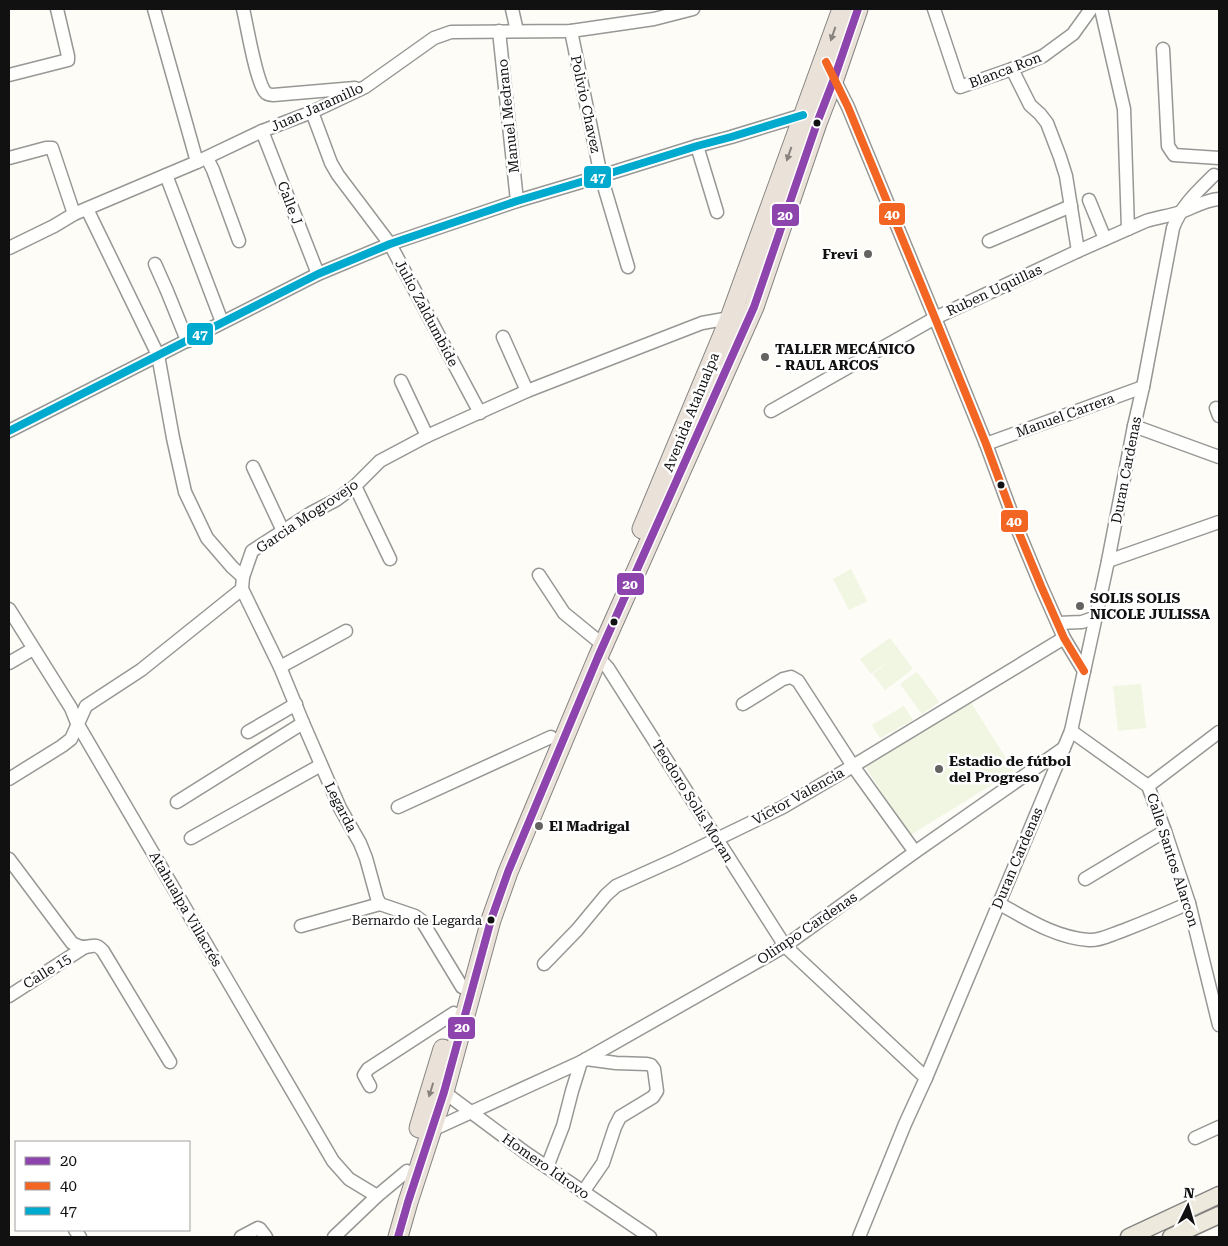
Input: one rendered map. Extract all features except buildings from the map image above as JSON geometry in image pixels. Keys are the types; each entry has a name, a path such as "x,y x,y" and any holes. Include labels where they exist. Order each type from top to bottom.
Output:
{"highway":[{"name":"Avenida Atahualpa","path":"387,1237 454,1013 467,989 508,872 597,649 622,575 730,318 842,9"},
{"name":"Avenida Atahualpa","path":"398,1237 444,1092 467,989 494,887 551,737 597,649 754,308 858,9"}],"main road":[{"path":"1129,1237 1219,1195"},
{"path":"1171,1237 1219,1215"}],"street":[{"path":"9,75 68,60 57,9"},
{"path":"154,9 202,160 213,170 239,241"},
{"path":"243,9 258,74 265,92 269,95 365,87"},
{"path":"512,9 517,31"},
{"name":"Juan Jaramillo","path":"10,244 54,226 74,214 202,160 262,131 312,112 365,87 434,38 451,32 571,31 654,20 694,9"},
{"name":"Blanca Ron","path":"934,9 960,87 1012,70 1043,56 1073,34 1091,9"},
{"path":"1101,9 1124,109 1128,229"},
{"name":"Manuel Medrano","path":"499,31 517,201"},
{"name":"Polivio Chavez","path":"571,31 601,176 628,267"},
{"path":"1163,49 1168,146 1174,155 1219,158"},
{"path":"824,59 848,107 935,318 986,444 1017,528 1064,638 1084,671"},
{"path":"1012,70 1030,105 1047,123 1066,176 1078,251"},
{"name":"Julio Zaldumbide","path":"312,112 331,163 390,244 480,413"},
{"path":"9,430 318,274 390,244 517,201 803,115"},
{"name":"Calle J","path":"262,131 318,274"},
{"path":"697,146 717,212"},
{"path":"9,158 52,148 74,214"},
{"path":"1217,172 1213,181 1214,188 1219,194"},
{"path":"1180,213 1217,172"},
{"path":"166,175 222,322"},
{"path":"1180,213 1197,204 1219,199"},
{"path":"1089,200 1105,239"},
{"path":"989,241 1070,206"},
{"name":"Legarda","path":"87,209 158,355 172,438 185,492 207,538 243,583 320,764 340,808 363,851 380,904"},
{"name":"Ruben Uquillas","path":"771,411 935,318 1128,229 1158,217 1180,213"},
{"name":"Duran Cardenas","path":"859,1237 904,1124 926,1078 998,903 1072,731 1134,426 1144,387 1173,228 1180,213"},
{"path":"155,264 188,341"},
{"name":"Garcia Mogrovejo","path":"243,583 252,551 356,486 380,461 427,436 527,391 702,322 730,318"},
{"path":"503,338 527,391"},
{"path":"401,382 427,436"},
{"name":"Manuel Carrera","path":"986,444 1144,387"},
{"path":"1134,426 1219,457"},
{"path":"254,467 283,530"},
{"path":"356,486 390,559"},
{"path":"1108,561 1219,522"},
{"name":"Teodoro Solis Moran","path":"539,575 564,612 597,649 785,946 926,1078"},
{"path":"9,779 62,746 71,738 86,706 141,670 243,583"},
{"name":"Atahualpa Villacrés","path":"9,609 71,708 332,1161 350,1179 377,1196"},
{"path":"1058,623 1082,622 1096,617"},
{"path":"280,667 346,631"},
{"name":"Victor Valencia","path":"544,964 616,886 783,806 853,766 1064,638"},
{"path":"9,662 33,649"},
{"path":"744,704 783,679 791,677 798,681 853,766 915,852"},
{"path":"248,732 296,704"},
{"path":"177,802 303,723"},
{"name":"Calle Santos Alarcon","path":"1072,731 1148,786 1189,902 1219,1025"},
{"path":"1148,786 1219,732"},
{"path":"398,807 551,737"},
{"name":"Olimpo Cardenas","path":"432,1130 584,1060 785,946 1064,748"},
{"path":"191,838 320,764"},
{"path":"1085,879 1165,830"},
{"path":"9,859 72,943 85,947 99,946 103,951 170,1062"},
{"path":"998,903 1061,935 1091,940 1103,938 1158,917 1189,902"},
{"path":"301,926 380,904 415,916 422,921 467,989"},
{"name":"Calle 15","path":"9,996 85,947"},
{"path":"370,1086 364,1075 368,1069 454,1013"},
{"path":"547,1167 563,1126 572,1090 584,1060 651,1065 654,1069 657,1091 653,1097 620,1117 603,1163 583,1192"},
{"name":"Homero Idrovo","path":"444,1092 492,1129 650,1237"},
{"path":"1195,1138 1219,1127"},
{"path":"334,1237 377,1196 407,1171"},
{"path":"241,1237 258,1228 266,1237"}],"green space":[{"path":"851,569 867,601 849,610 833,579"},
{"path":"890,638 913,669 885,690 873,674 895,657 871,674 860,659"},
{"path":"917,672 939,702 922,714 900,684"},
{"path":"1141,684 1146,728 1118,731 1113,686"},
{"name":"Estadio de fútbol del Progreso","path":"970,701 1014,771 909,836 865,766"},
{"path":"904,706 913,720 880,738 872,725"}],"transit line":[{"name":"20","path":"398,1237 444,1092 491,920 508,872 598,657 754,307 858,9"},
{"name":"40","path":"826,62 848,107 935,318 1041,586 1064,638 1084,671"},
{"name":"47","path":"9,431 318,274 390,244 517,201 803,115"}],"place":[{"name":"Frevi","path":"868,254"},
{"name":"TALLER MECÁNICO - RAUL ARCOS","path":"765,357"},
{"name":"SOLIS SOLIS NICOLE JULISSA","path":"1080,606"},
{"name":"Estadio de fútbol del Progreso","path":"939,769"},
{"name":"El Madrigal","path":"539,826"},
{"name":"Bernardo de Legarda","path":"491,920"}]}
